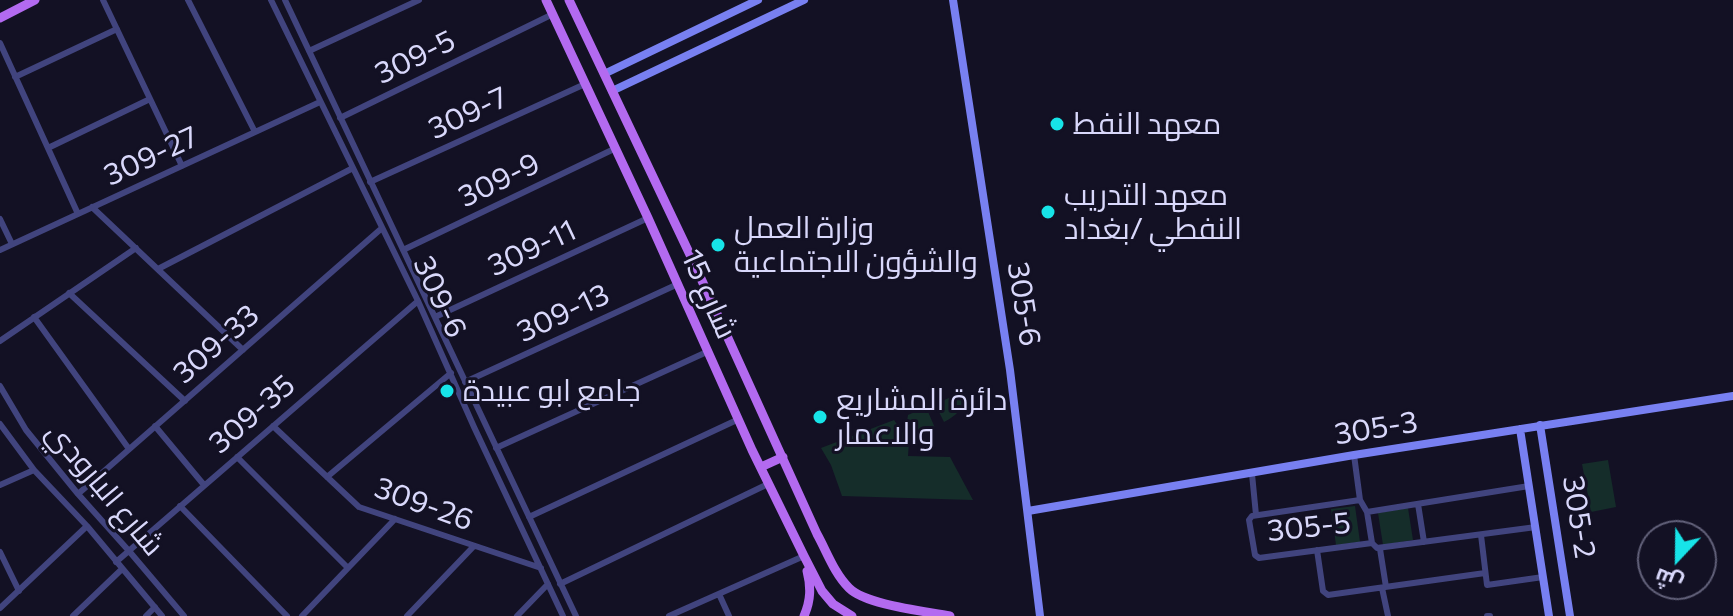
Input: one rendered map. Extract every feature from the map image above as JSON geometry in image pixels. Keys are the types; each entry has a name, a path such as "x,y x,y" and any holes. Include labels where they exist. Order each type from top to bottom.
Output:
{"main road":[{"path":"0,18 35,0"},
{"name":"شارع 15","path":"546,0 768,484 822,591 833,604 852,616"},
{"name":"شارع 15","path":"569,0 838,574 850,589 865,598 950,616"},
{"path":"761,467 783,457"},
{"path":"804,556 811,584 804,616"}],"street":[{"path":"103,0 182,166"},
{"path":"188,0 255,132"},
{"name":"309-6","path":"271,0 418,301 563,615"},
{"name":"309-6","path":"285,0 576,616"},
{"path":"309,51 419,0"},
{"path":"604,74 758,0"},
{"path":"612,91 804,0"},
{"name":"305-6","path":"953,0 1007,348 1040,616"},
{"name":"309-5","path":"340,118 553,14"},
{"path":"706,25 714,42"},
{"path":"15,77 117,29"},
{"path":"0,43 78,214"},
{"path":"302,65 313,60"},
{"name":"309-7","path":"370,182 585,84"},
{"path":"48,148 150,99"},
{"name":"309-27","path":"0,250 320,102"},
{"name":"309-9","path":"403,250 614,149"},
{"path":"158,269 355,172 365,171"},
{"path":"92,207 243,350"},
{"name":"309-11","path":"435,317 648,218"},
{"path":"0,219 12,244"},
{"name":"309-33","path":"78,494 382,228"},
{"path":"0,341 136,248"},
{"name":"309-13","path":"465,382 678,284"},
{"path":"69,293 185,401"},
{"name":"309-35","path":"116,562 418,301"},
{"path":"34,317 129,449"},
{"path":"496,448 709,351"},
{"path":"327,477 451,373"},
{"name":"شارع البارودي","path":"0,386 26,430 184,616"},
{"name":"305-3","path":"1028,511 1354,455 1733,396"},
{"path":"529,517 739,419"},
{"path":"474,427 484,423"},
{"name":"شارع البارودي","path":"0,424 34,470 87,526 162,616"},
{"name":"305-2","path":"1540,425 1570,616"},
{"path":"155,426 204,485"},
{"name":"309-26","path":"273,426 359,507 541,568"},
{"name":"305-2","path":"1520,429 1549,616"},
{"path":"1354,455 1360,500 1367,512 1376,546 1388,616"},
{"path":"237,457 348,568"},
{"path":"0,485 34,470"},
{"path":"1252,474 1256,515"},
{"path":"560,584 768,484"},
{"name":"305-5","path":"1367,512 1529,486"},
{"name":"305-5","path":"1360,500 1252,516 1249,520 1255,555 1536,532"},
{"path":"1418,504 1424,542"},
{"path":"180,506 287,616"},
{"path":"302,616 395,519"},
{"path":"0,608 87,526"},
{"path":"1536,532 1557,533"},
{"path":"1481,535 1487,585 1543,577"},
{"path":"409,615 474,546"},
{"path":"1317,550 1326,594 1485,573"},
{"path":"0,552 19,591"},
{"path":"669,616 804,556"},
{"path":"73,616 122,569"},
{"path":"517,616 548,584"},
{"path":"719,594 729,616"},
{"path":"146,616 155,607"},
{"path":"563,615 572,608"}],"green space":[{"path":"965,391 960,410 944,422 935,404"},
{"path":"926,407 935,428 914,431 907,422 908,415"},
{"path":"894,420 909,442 908,456 950,457 973,500 842,496 821,448"},
{"path":"1608,460 1616,507 1591,512 1582,464"},
{"path":"1355,506 1360,542 1336,545 1331,509"},
{"path":"1408,508 1413,540 1383,545 1378,513"}],"place":[{"name":"معهد النفط","path":"1057,124"},
{"name":"معهد التدريب النفطي /بغداد","path":"1048,212"},
{"name":"وزارة العمل والشؤون الاجتماعية","path":"718,245"},
{"name":"جامع ابو عبيدة","path":"447,391"},
{"name":"دائرة المشاريع والاعمار","path":"820,417"}]}
